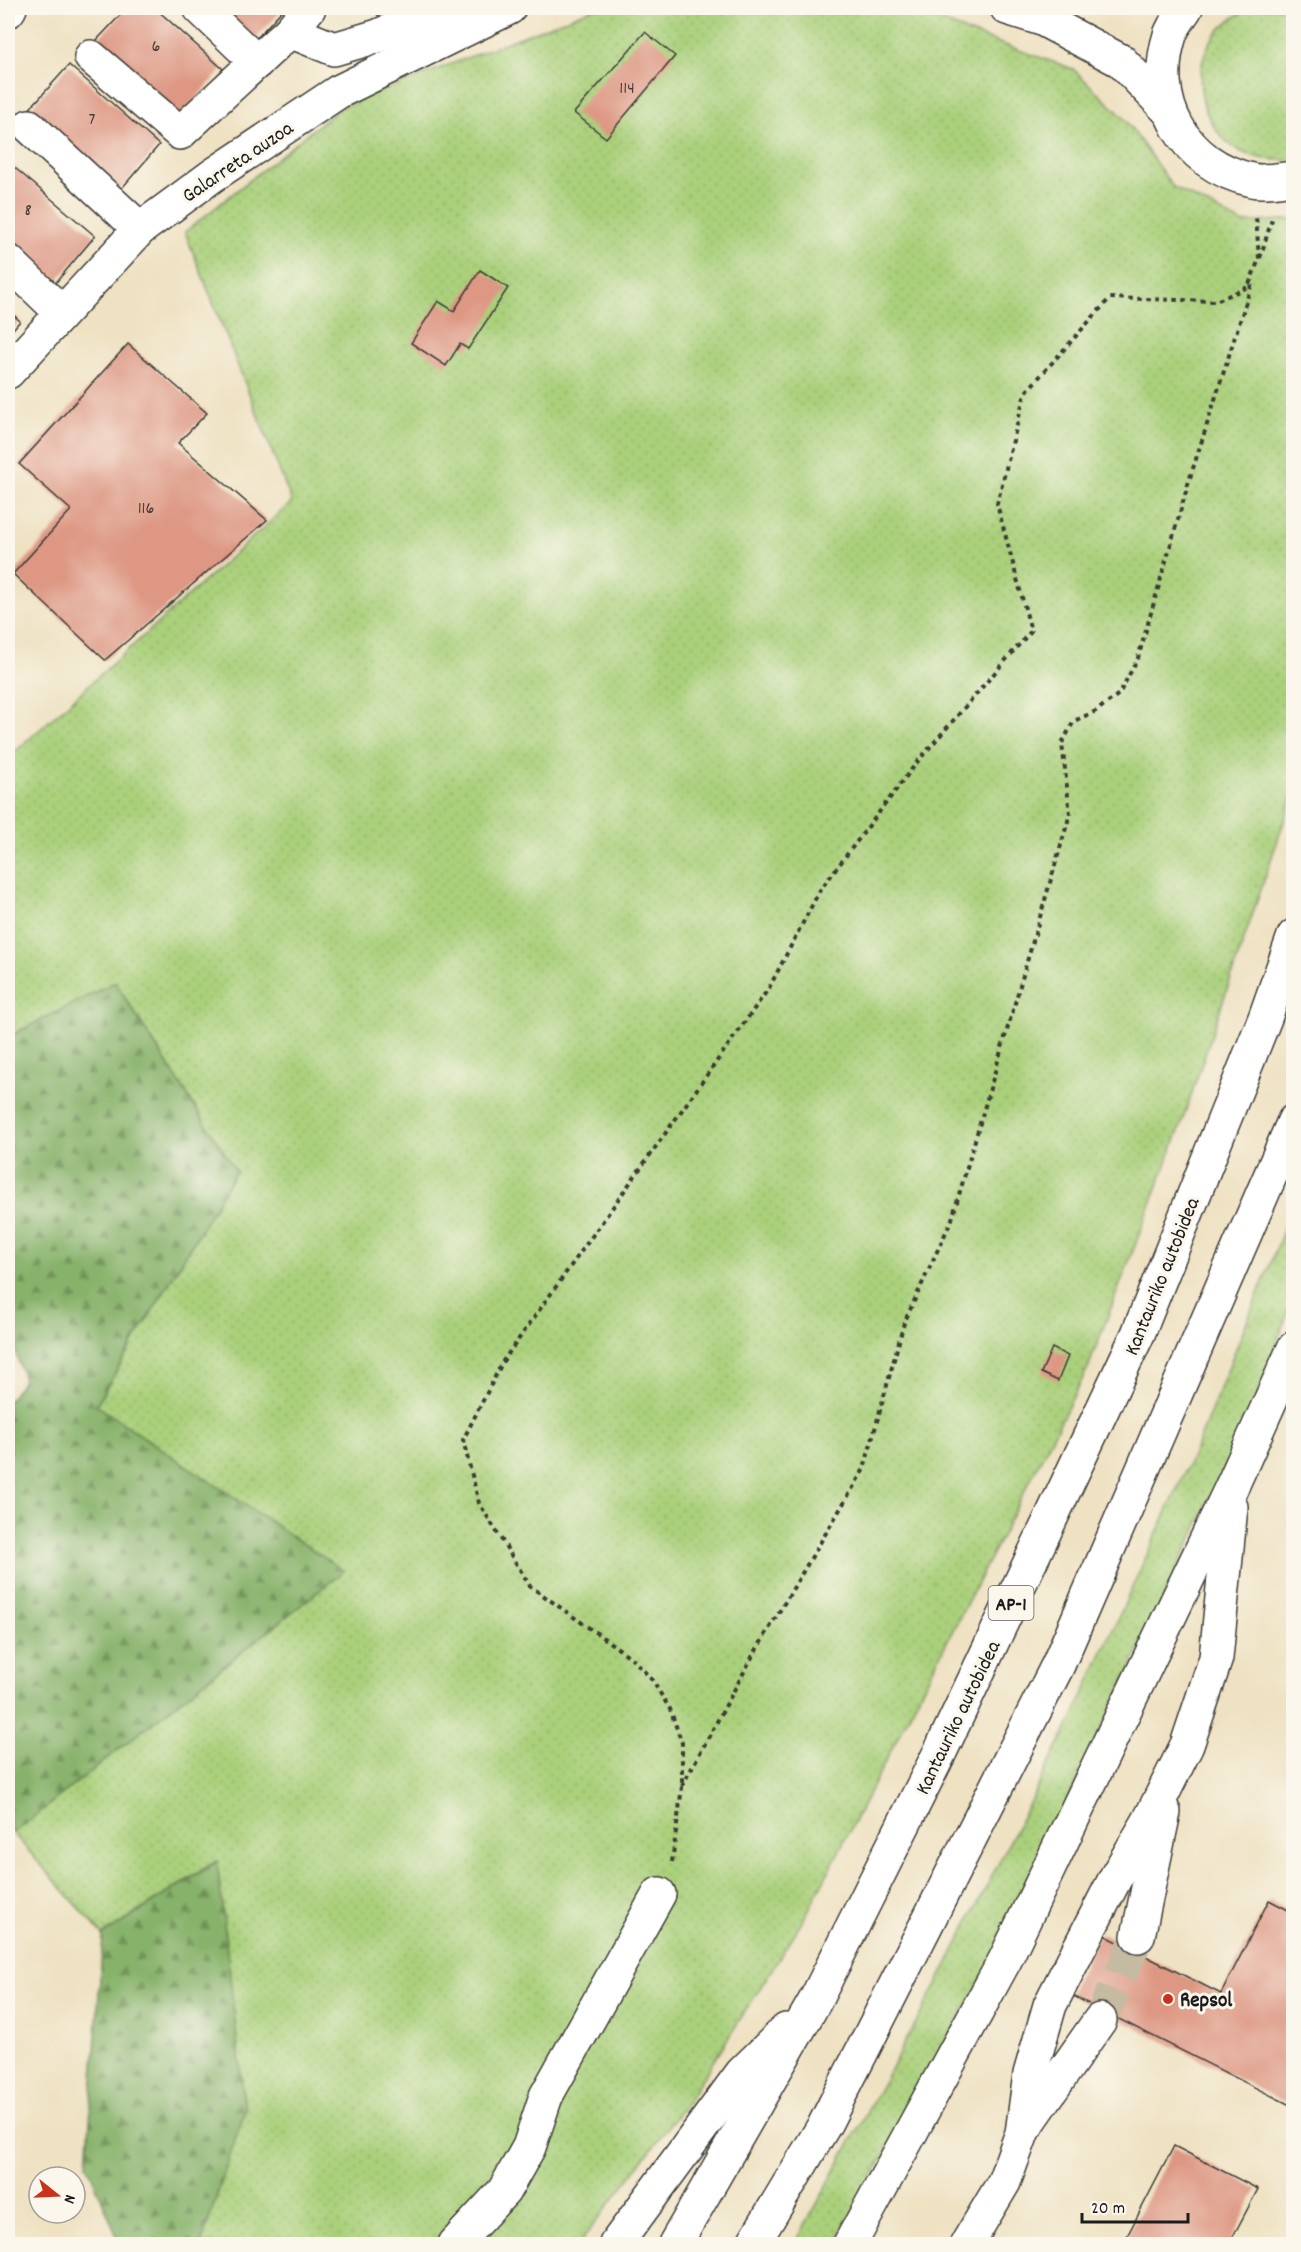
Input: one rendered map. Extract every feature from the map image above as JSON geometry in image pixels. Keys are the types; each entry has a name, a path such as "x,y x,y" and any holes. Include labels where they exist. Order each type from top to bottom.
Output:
{"main road":[{"path":"8,12 10,8"},
{"path":"200,8 257,62"},
{"path":"91,57 180,132 257,62 300,19 334,49 378,36 441,8"},
{"name":"Galarreta auzoa","path":"8,372 140,229 212,176 338,92 509,8"},
{"path":"1007,8 1042,19 1129,67 1169,112 1187,143 1212,165 1253,180 1293,178"},
{"path":"1169,112 1162,76 1170,34 1186,8"},
{"path":"29,126 140,229"},
{"path":"8,261 62,313"},
{"name":"Kantauriko autobidea","path":"675,2244 815,2001 941,1750 1138,1334 1265,1018 1293,936"},
{"path":"753,2244 825,2124 1058,1665 1293,1121"},
{"path":"850,2244 1005,1960 1233,1484 1293,1347"},
{"path":"967,2244 1004,2182 1022,2133 1030,2074 1050,2005 1187,1745 1216,1658 1233,1484"},
{"path":"1138,1936 1173,1773"},
{"path":"454,2244 504,2191 529,2147 546,2096 659,1894"},
{"path":"616,2244 661,2187 742,2073 815,2001"},
{"path":"1022,2133 1100,2020"}],"path":[{"path":"659,1894 672,1861 682,1787 682,1743 670,1709 652,1680 633,1659 530,1586 479,1503 463,1440 503,1361 770,988 820,890 918,761 1031,631 997,504 1025,393 1110,298 1216,301 1248,286 1259,259 1253,180"},
{"path":"682,1787 756,1650 864,1469 904,1323 952,1219 1070,814 1062,742 1074,721 1096,711 1119,694 1138,658 1189,481 1273,216"}],"green space":[{"path":"595,8 911,8 968,32 1073,69 1124,118 1173,187 1242,223 1293,219 1293,795 1180,1128 1088,1368 804,1919 688,2101 579,2244 201,2244 245,2110 216,1861 103,1935 13,1833 343,1571 96,1405 236,1171 115,982 8,1037 8,758 292,502 185,232 341,107"},
{"path":"1251,8 1293,8 1294,159 1264,158 1240,151 1215,129 1202,98 1200,82 1207,49 1223,26"},
{"path":"115,982 236,1171 96,1405 344,1571 13,1833 8,1828 8,1401 24,1380 8,1327 8,1037"},
{"path":"1293,1207 1293,1299 1249,1417 998,1948 835,2244 795,2244 938,1982 1074,1715 1198,1443"},
{"path":"217,1861 245,2110 201,2244 120,2244 87,2164 103,1935"}],"building":[{"path":"127,8 155,8 223,69 176,120 93,44"},
{"path":"216,8 284,8 254,41"},
{"path":"371,8 407,8 389,26"},
{"path":"645,32 675,56 606,138 574,113"},
{"path":"69,65 159,145 116,195 25,114"},
{"path":"8,162 95,236 53,286 8,247"},
{"path":"480,270 508,288 468,349 460,344 446,366 411,343 438,301 454,311"},
{"path":"8,310 20,321 8,335"},
{"path":"128,344 207,413 178,443 267,520 105,660 13,574 71,510 19,464"},
{"path":"1052,1348 1068,1356 1058,1381 1041,1373"},
{"path":"1269,1900 1294,1913 1294,2107 1069,1994 1100,1933 1221,1994"},
{"path":"1174,2146 1258,2189 1229,2244 1123,2244"}],"tunnel":[{"path":"1100,2020 1138,1936"}],"place":[{"name":"Repsol","path":"1168,1999"}]}
